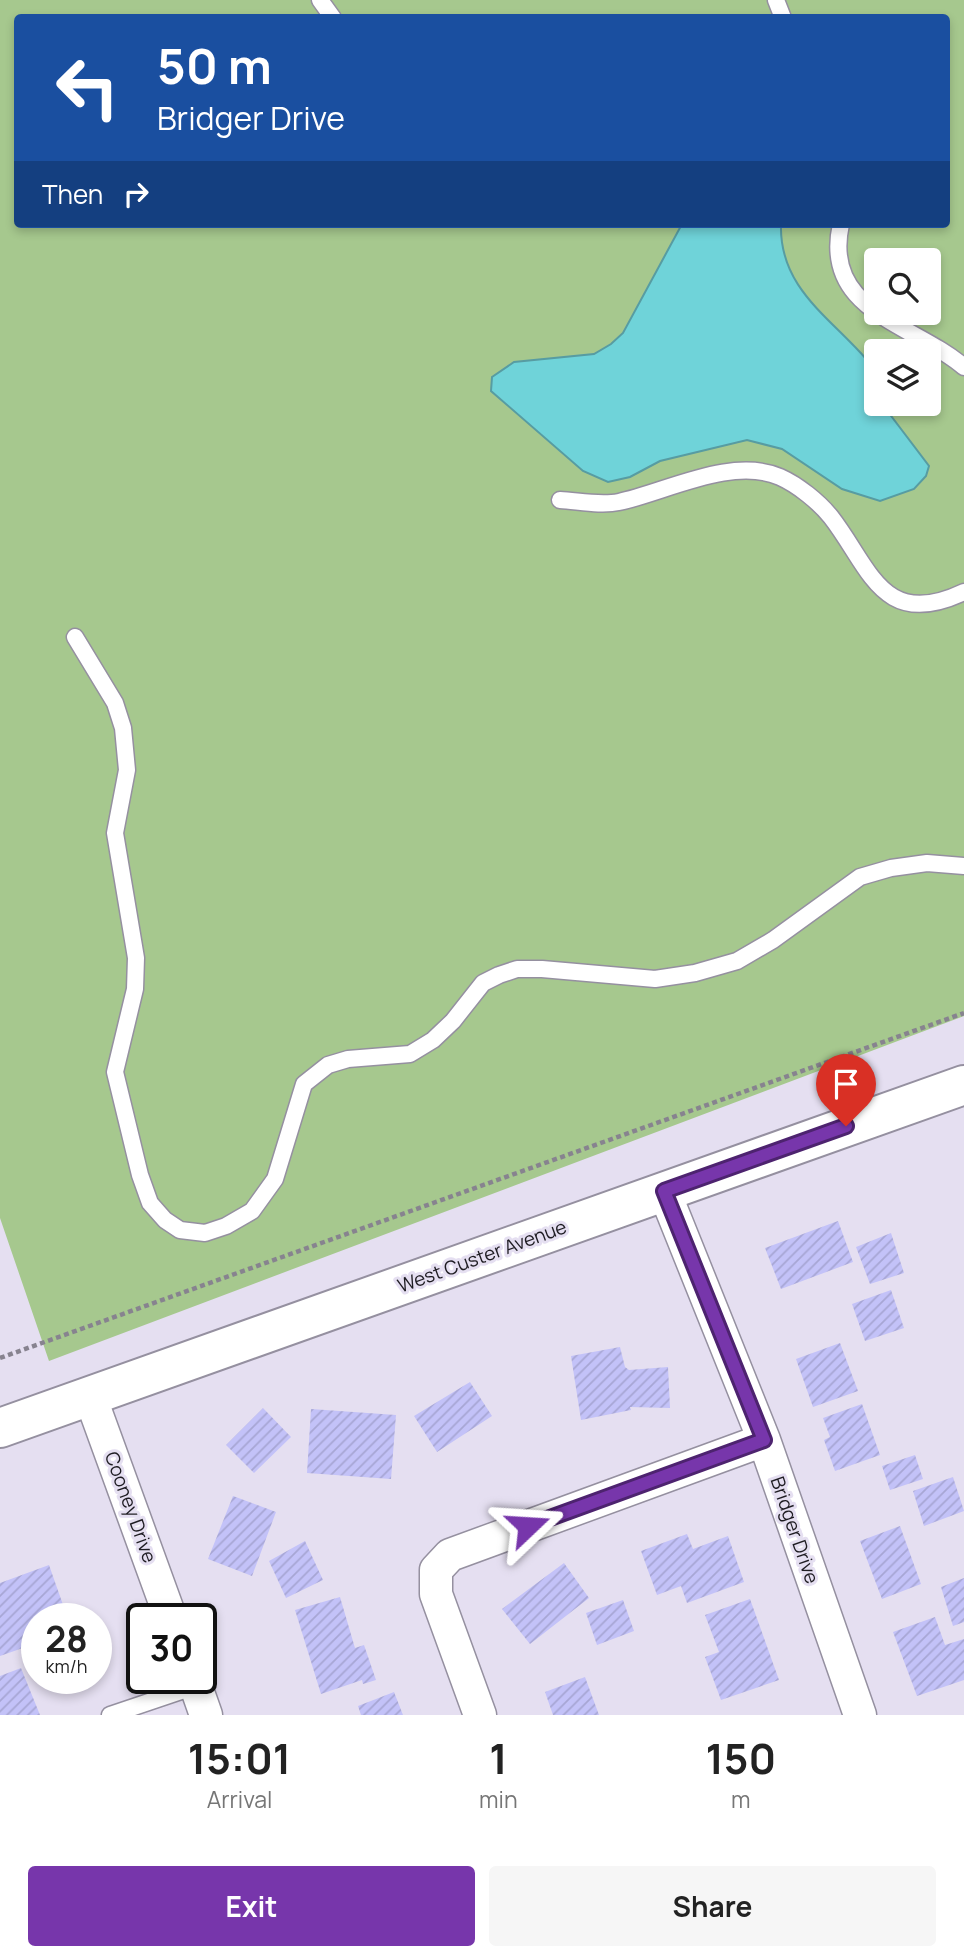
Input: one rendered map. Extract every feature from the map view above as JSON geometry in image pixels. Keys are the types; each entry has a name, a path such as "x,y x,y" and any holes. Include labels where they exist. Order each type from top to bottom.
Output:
{"main road":[{"name":"West Custer Avenue","path":"0,1428 964,1086"}],"street":[{"name":"Bridger Drive","path":"664,1191 764,1440 860,1715"},
{"name":"Cooney Drive","path":"90,1396 165,1603"},
{"path":"480,1715 436,1594 436,1570 450,1555 764,1440"}],"lane":[{"path":"841,228 842,271 849,286 873,312 944,351 964,368"},
{"path":"560,500 617,503 721,473 751,472 780,477 812,498 830,516 865,573 886,593 901,602 927,602 949,599 964,592"},
{"path":"75,637 114,703 122,728 127,770 115,833 136,958 135,989 115,1072 140,1175 150,1202 165,1220 180,1230 205,1233 226,1226 252,1211 275,1179 304,1084 328,1065 348,1059 410,1055 433,1040 453,1021 484,983 499,975 529,969 655,979 695,973 737,961 773,940 860,877 891,868 928,863 964,866"},
{"path":"110,1715 194,1694"}],"path":[{"path":"0,1358 964,1013"}],"green space":[{"path":"0,0 964,0 964,1016 49,1361 0,1218"}],"water":[{"path":"680,228 781,228 788,266 798,284 809,300 864,357 864,416 891,416 929,466 926,476 914,489 880,501 842,489 782,449 747,440 660,461 630,477 608,482 583,471 491,391 492,377 514,362 594,354 623,333"}],"building":[{"path":"838,1221 853,1262 781,1289 765,1248"},
{"path":"891,1233 904,1273 870,1284 856,1247"},
{"path":"891,1290 904,1328 865,1341 852,1304"},
{"path":"840,1343 858,1391 813,1407 796,1359"},
{"path":"620,1347 625,1367 629,1370 668,1367 670,1408 630,1407 631,1410 581,1420 571,1356"},
{"path":"470,1382 492,1416 437,1452 414,1416"},
{"path":"862,1404 880,1455 835,1471 824,1440 830,1437 823,1418"},
{"path":"263,1408 291,1437 254,1473 226,1445"},
{"path":"311,1409 396,1415 391,1479 307,1473"},
{"path":"915,1455 923,1479 890,1490 882,1466"},
{"path":"953,1477 964,1511 924,1526 913,1491"},
{"path":"233,1496 276,1512 252,1576 208,1559"},
{"path":"900,1526 921,1584 882,1599 860,1541"},
{"path":"687,1534 693,1549 728,1536 744,1582 687,1603 681,1586 657,1595 641,1551"},
{"path":"305,1541 323,1580 286,1598 269,1561"},
{"path":"564,1563 589,1598 530,1644 502,1609"},
{"path":"49,1565 62,1603 21,1603 21,1649 0,1656 0,1583"},
{"path":"964,1578 964,1622 953,1626 941,1587"},
{"path":"340,1597 355,1648 364,1645 376,1680 363,1684 362,1680 321,1694 295,1610"},
{"path":"750,1599 779,1680 721,1700 705,1657 719,1652 705,1615"},
{"path":"623,1600 634,1631 597,1645 586,1613"},
{"path":"935,1617 945,1645 964,1639 964,1680 917,1696 893,1632"},
{"path":"21,1668 21,1694 32,1694 40,1715 0,1715 0,1676"},
{"path":"585,1677 599,1715 553,1715 545,1692"},
{"path":"394,1692 403,1715 361,1715 358,1706"}],"route":[{"path":"528,1526 764,1440 664,1191 846,1126"}]}
